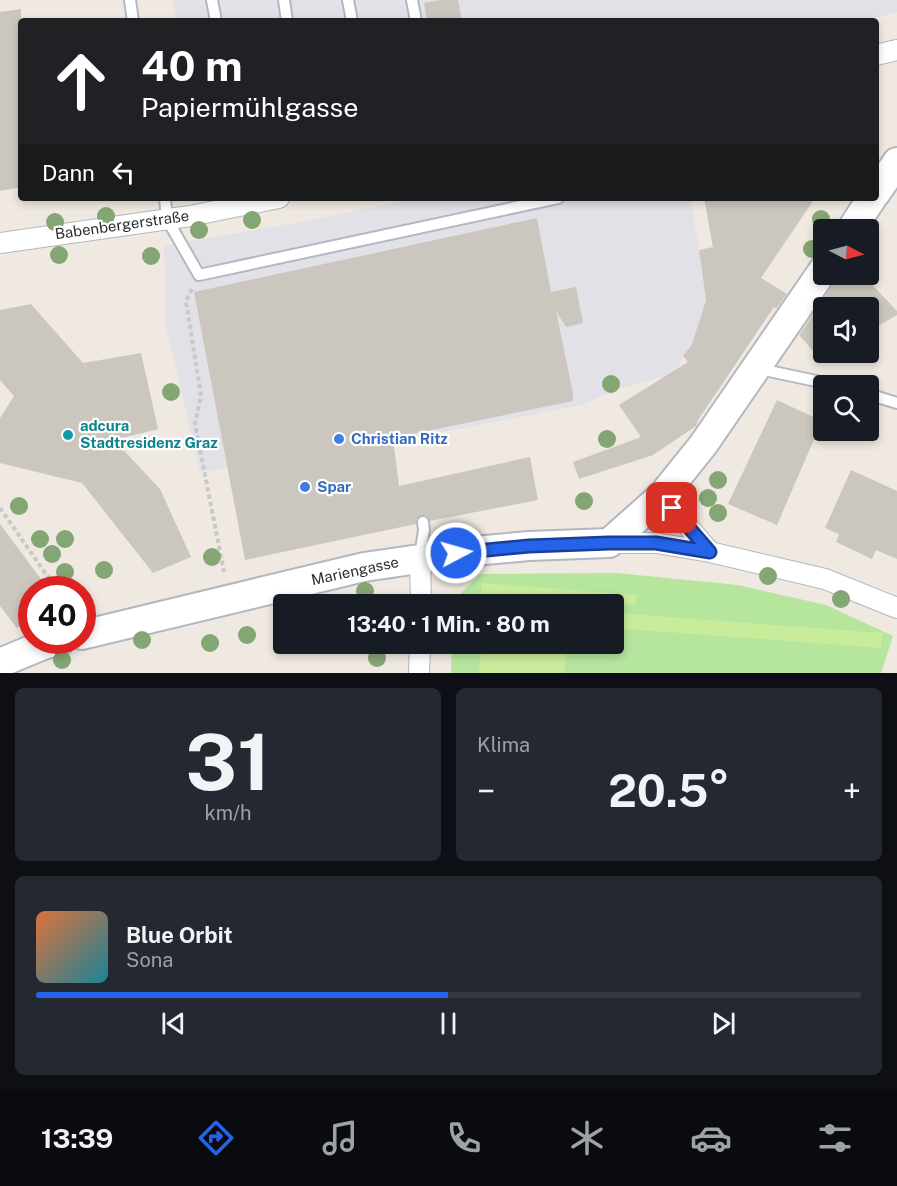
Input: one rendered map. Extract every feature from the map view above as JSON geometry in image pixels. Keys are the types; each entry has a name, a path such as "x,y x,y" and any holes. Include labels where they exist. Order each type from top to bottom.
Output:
{"street":[{"path":"879,189 897,162"},
{"name":"Babenbergerstraße","path":"0,243 167,219 246,201"},
{"path":"858,219 870,201"},
{"path":"609,543 662,496 704,446 813,285"},
{"path":"662,496 710,552"},
{"path":"609,543 656,543 710,552 825,579 897,608"},
{"name":"Mariengasse","path":"96,633 363,567 420,557 529,546 609,543"},
{"path":"420,557 421,594"},
{"path":"419,673 420,654"}],"lane":[{"path":"130,0 133,18"},
{"path":"212,0 215,18"},
{"path":"284,0 287,18"},
{"path":"348,0 351,18"},
{"path":"412,0 415,18"},
{"path":"165,201 167,219 199,275 544,201"},
{"path":"759,364 769,371 813,380"},
{"path":"879,397 897,403"},
{"path":"420,557 423,522"}],"path":[{"path":"186,301 201,396 195,424 224,572"},
{"path":"0,508 47,576"}],"shaded area":[{"path":"173,0 897,0 897,12 876,18 176,18"},
{"path":"400,201 691,201 706,300 692,344 683,356 677,373 618,389 582,405 382,444 200,472 166,326 164,246 317,219"}],"green space":[{"path":"616,573 738,585 826,605 893,636 881,673 451,673 452,654 624,654 624,594 460,594 480,574"},
{"path":"482,583 637,595 636,605 624,604 624,594 481,593"},
{"path":"624,614 882,633 881,648 624,629"},
{"path":"481,654 566,654 564,673 479,673"}],"building":[{"path":"458,0 461,18 426,18 424,3"},
{"path":"21,9 21,18 18,18 18,188 0,191 0,12"},
{"path":"705,201 813,201 761,278 787,294 776,309 774,307 696,426 653,455 579,479 573,462 641,437 619,405 688,362 683,356 692,344 706,300 699,250 713,247"},
{"path":"537,218 551,292 576,287 583,323 566,327 556,311 573,401 393,438 399,486 530,457 538,500 430,521 426,515 422,515 416,519 416,524 245,560 194,292"},
{"path":"832,285 872,285 897,311 897,315 879,326 879,297 825,297"},
{"name":"adcura Stadtresidenz Graz","path":"31,304 83,363 141,353 158,429 114,440 160,489 191,557 153,573 82,483 0,463 0,418 14,396 0,380 0,310"},
{"path":"813,315 813,351 799,335"},
{"path":"777,400 813,417 813,441 777,525 728,504"},
{"path":"851,470 897,491 897,559 876,550 872,559 836,542 839,534 825,528"},
{"path":"0,524 39,576 18,576 18,628 0,606"}],"place":[{"name":"adcura Stadtresidenz Graz","path":"68,435"},
{"name":"Christian Ritz","path":"339,439"},
{"name":"Spar","path":"305,487"}],"route":[{"path":"456,553 529,546 609,543 656,543 710,552 672,508"}]}
